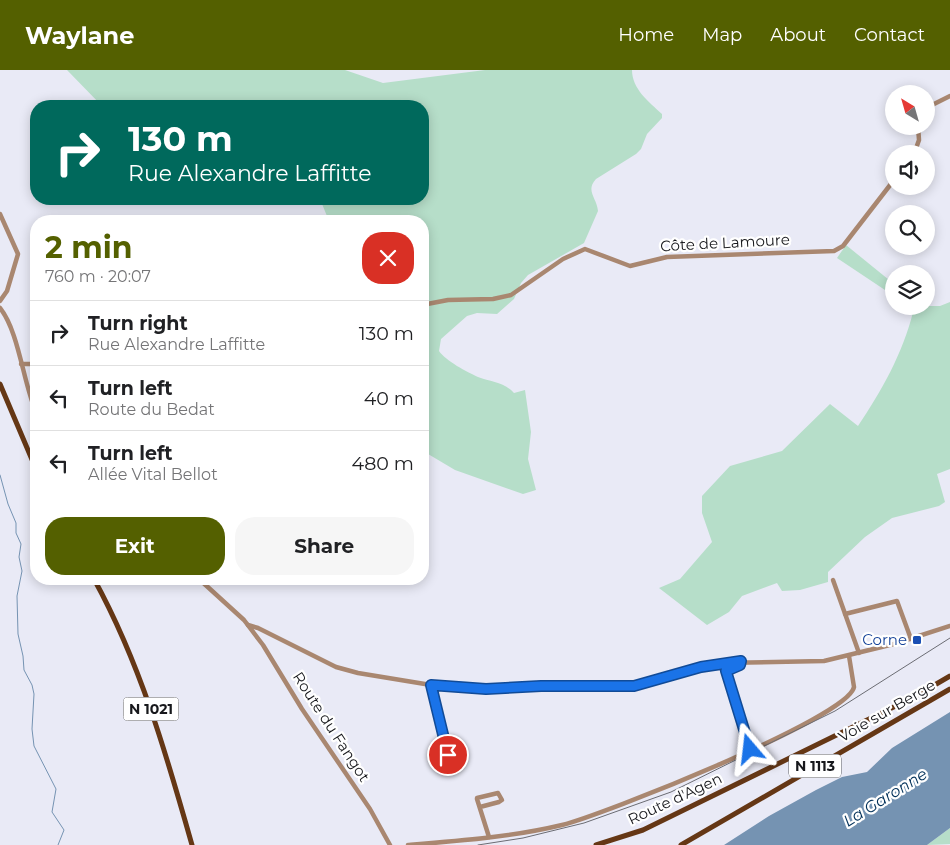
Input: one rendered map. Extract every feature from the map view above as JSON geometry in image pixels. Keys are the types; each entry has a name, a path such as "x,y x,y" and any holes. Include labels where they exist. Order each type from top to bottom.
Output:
{"main road":[{"path":"0,384 30,455"},
{"name":"N 1021","path":"97,585 138,671 162,737 192,845"},
{"name":"Route d'Agen","path":"596,845 652,826 914,697 950,676"},
{"name":"Voie sur Berge","path":"681,845 950,689"}],"street":[{"path":"935,104 950,96"},
{"name":"Côte de Lamoure","path":"429,304 448,300 493,299 511,295 563,259 584,249 630,266 667,257 829,252 838,250 885,192"},
{"path":"0,214 18,254 7,291 0,301"},
{"path":"0,308 8,322 30,397"},
{"path":"21,364 30,364"},
{"path":"833,580 859,653"},
{"path":"205,585 248,625 336,667 379,677 431,685 486,689 541,686 634,686 701,667 741,661 824,661 911,639 950,626"},
{"path":"846,614 897,601 911,639"},
{"name":"Route du Fangot","path":"248,625 370,809 390,845"},
{"path":"408,845 489,837 552,827 596,815 660,791 821,715 847,699 854,687 849,656"},
{"path":"741,661 738,667 726,671 750,749"},
{"path":"431,685 448,755"},
{"path":"480,806 499,802 502,800 501,795 498,793 478,797 480,806 489,837"}],"green space":[{"path":"67,70 345,70 383,83 485,70 632,70 638,89 662,114 662,118 647,134 641,149 636,154 596,179 593,183 592,191 598,211 584,243 528,275 521,283 514,299 497,314 477,313 467,316 441,339 439,351 457,366 478,377 502,384 514,393 525,390 531,432 528,459 536,490 523,494 455,470 429,455 429,215 327,215 322,205 429,205 429,100 96,100"},
{"path":"846,245 885,277 885,290 837,258"},
{"path":"950,302 950,469 937,474 945,502 939,506 892,518 865,537 828,572 828,582 800,590 782,591 777,583 742,596 729,612 707,625 659,588 680,579 712,542 702,513 702,496 730,466 782,451 830,404 858,426 883,386 897,357 912,315 935,315 935,306"},
{"path":"950,828 950,844 927,845"}],"water":[{"name":"La Garonne","path":"950,712 950,828 927,845 724,845 769,816 816,790 842,777 867,772 892,748"}],"waterway":[{"path":"0,475 8,504 16,523 16,533 21,544 19,557 22,571 17,596 18,634 24,670 32,685 34,694 32,729 34,746 56,789 52,812 64,830 58,845"}],"railway":[{"path":"478,845 523,838 584,823 671,792 835,711 950,638"}],"place":[{"name":"Corne","path":"917,640"}],"route":[{"path":"448,755 431,685 471,689 541,686 634,686 648,684 701,667 735,661 741,661 740,665 726,671 750,749"}]}
